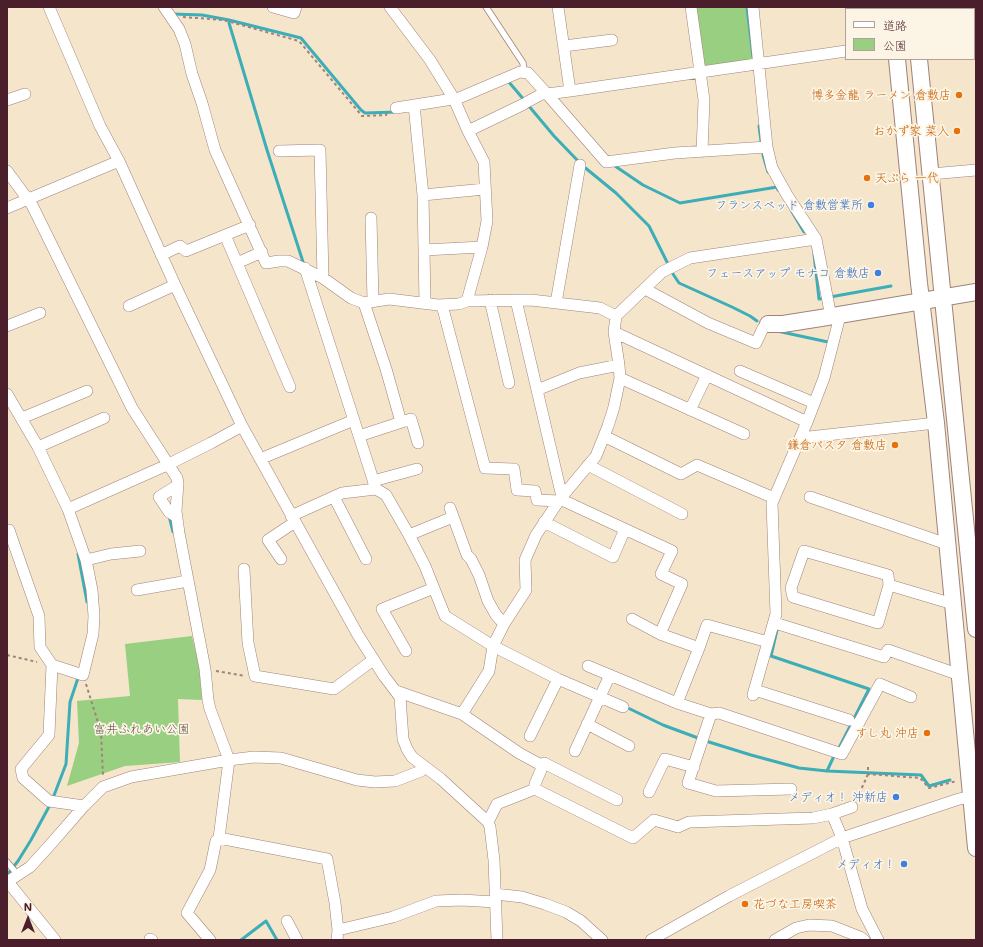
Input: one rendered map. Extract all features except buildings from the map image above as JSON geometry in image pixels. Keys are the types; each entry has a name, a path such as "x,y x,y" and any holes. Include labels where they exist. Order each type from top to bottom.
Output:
{"street":[{"path":"49,7 116,162 161,255 173,286 240,427 260,459 292,522 371,662 400,697 403,739 409,753 423,768 488,822 491,834 497,940"},
{"path":"273,7 294,13 296,7"},
{"path":"390,7 430,60 454,98 468,131 484,162 487,221 482,247 467,301"},
{"path":"558,7 570,91"},
{"path":"691,7 704,100 702,152"},
{"path":"753,7 756,65 767,147 772,168 787,195 816,239 827,297 835,316 824,378 807,422 772,503 776,614 775,623 754,692 849,720"},
{"path":"167,12 179,29 185,44 192,74 215,150 266,263 288,261 323,278 351,298 368,302 389,299 442,305 459,304 467,301 531,300 600,308 616,316"},
{"path":"564,46 612,40"},
{"path":"468,131 542,94 701,73 845,51"},
{"path":"897,60 921,302 936,423 960,675 974,796 976,848"},
{"path":"919,60 976,629"},
{"path":"391,111 414,105 459,98 520,72 524,72 528,73 606,162 674,153 767,147"},
{"path":"7,100 25,94"},
{"path":"414,105 423,195 425,303"},
{"path":"279,151 320,150 323,278"},
{"path":"7,208 116,162"},
{"path":"556,303 580,165"},
{"path":"931,174 976,170"},
{"path":"7,171 30,199 129,403 170,463 178,482 177,517 184,581 205,669 210,709 225,760 219,838 216,841 210,870 187,913 210,940"},
{"path":"423,195 485,189"},
{"path":"371,218 368,302 401,422"},
{"path":"161,255 180,246 186,251 250,225"},
{"path":"225,235 290,387"},
{"path":"462,714 489,671 494,646 504,624 526,590 525,560 536,535 561,499 596,456 604,436 614,407 620,378 614,332 616,316 662,272 690,258 816,239"},
{"path":"424,250 482,247"},
{"path":"237,263 262,252"},
{"path":"305,268 375,485 386,495 409,535 425,566 445,616 494,646 558,679 623,707"},
{"path":"129,306 173,286"},
{"path":"645,289 708,323 756,343 763,328 768,324 783,324 976,292"},
{"path":"490,300 509,383"},
{"path":"516,300 561,499"},
{"path":"442,305 485,468 514,469 517,490 535,491 537,500 561,499 672,551 662,574 682,584 660,634"},
{"path":"7,326 40,313"},
{"path":"614,332 807,422"},
{"path":"537,390 579,373 619,365"},
{"path":"740,371 814,403"},
{"path":"690,410 707,375"},
{"path":"620,378 744,434"},
{"path":"22,418 87,391"},
{"path":"7,394 38,447 68,509 86,560 92,590 94,616 93,634 83,675 52,666"},
{"path":"38,447 104,418"},
{"path":"359,436 411,419 418,443"},
{"path":"260,459 354,420"},
{"path":"800,438 936,423"},
{"path":"68,509 170,463 240,427"},
{"path":"604,436 681,474 697,465 774,498"},
{"path":"588,465 682,514"},
{"path":"281,559 268,540 292,522 342,493 375,485 417,469"},
{"path":"177,517 169,512 159,497 178,482"},
{"path":"334,497 366,559"},
{"path":"810,498 947,544"},
{"path":"409,535 452,513 467,555 471,559 479,575 488,600 496,615 504,624"},
{"path":"544,522 613,557 625,529"},
{"path":"9,530 39,616 40,646 52,666 48,735 21,769 23,778 51,802 84,806"},
{"path":"86,560 111,554 140,551"},
{"path":"804,551 888,576 889,585 878,623 793,596 791,588 804,551"},
{"path":"244,569 248,643 255,676 334,689 371,662"},
{"path":"137,590 184,581"},
{"path":"889,585 953,604"},
{"path":"406,651 382,609 434,588"},
{"path":"632,619 660,634 698,648"},
{"path":"775,623 884,657 888,650 960,675"},
{"path":"677,703 707,625 768,642"},
{"path":"588,666 677,703 712,714 719,713 842,754 880,684 911,697"},
{"path":"575,751 610,675"},
{"path":"530,736 558,679"},
{"path":"396,691 462,714 519,753 543,767"},
{"path":"712,714 688,783 716,791 791,788"},
{"path":"588,724 629,746"},
{"path":"55,940 7,882 30,867 84,806 103,787 131,777 225,760 254,757 281,758 357,780 375,782 395,780 423,768"},
{"path":"648,792 665,759 694,768"},
{"path":"535,789 535,784 544,763 617,800"},
{"path":"488,822 497,804 535,789 633,838 654,820 678,827 690,822 813,818 832,814 852,807"},
{"path":"651,940 735,892 842,838 974,796"},
{"path":"832,814 842,838 862,909 878,940"},
{"path":"219,838 327,858 335,903 337,935 436,901 522,897 559,909 581,921 602,940"},
{"path":"286,921 297,940"},
{"path":"775,940 796,928 809,925 832,926 864,940"}],"lane":[{"path":"486,7 523,62 524,72"},
{"path":"8,864 17,875"}],"path":[{"path":"167,12 223,20 300,41 362,116 386,115 391,111"},
{"path":"7,655 52,666"},
{"path":"205,669 255,676"},
{"path":"83,675 101,732 104,774 103,787"},
{"path":"852,807 868,774 868,768"},
{"path":"868,774 920,778 929,788 956,781"}],"green space":[{"path":"696,7 747,7 753,59 704,66"},
{"name":"富井ふれあい公園","path":"192,636 199,666 202,700 178,699 180,762 125,766 67,786 79,743 77,701 130,696 125,644"}],"waterway":[{"path":"747,7 753,57"},
{"path":"172,14 202,15 229,20 301,38 361,110 365,113 397,112"},
{"path":"229,23 267,150 304,265"},
{"path":"508,81 525,101"},
{"path":"528,105 554,136 579,162"},
{"path":"759,126 761,141"},
{"path":"763,155 768,172"},
{"path":"583,166 616,193 649,226 668,264"},
{"path":"615,166 643,185 680,203 777,187 778,190"},
{"path":"791,210 804,232"},
{"path":"814,254 819,299 825,298"},
{"path":"671,271 679,283 732,307 757,321"},
{"path":"830,297 891,286"},
{"path":"777,331 828,342"},
{"path":"169,516 173,532"},
{"path":"78,554 87,602"},
{"path":"777,630 771,656 869,689 839,748"},
{"path":"53,798 66,764 70,702 78,678"},
{"path":"626,707 663,725 698,738"},
{"path":"709,742 799,768 827,771 921,775 929,786 950,780"},
{"path":"827,771 834,756"},
{"path":"7,875 31,840 51,803"},
{"path":"241,940 266,921 277,940"}],"place":[{"name":"博多金龍 ラーメン 倉敷店","path":"959,95"},
{"name":"おかず家 菜入","path":"957,131"},
{"name":"天ぷら 一代","path":"867,178"},
{"name":"フランスベッド 倉敷営業所","path":"871,205"},
{"name":"フェースアップ モナコ 倉敷店","path":"878,273"},
{"name":"鎌倉パスタ 倉敷店","path":"895,445"},
{"name":"すし丸 沖店","path":"927,733"},
{"name":"メディオ！ 沖新店","path":"896,797"},
{"name":"メディオ！","path":"904,864"},
{"name":"花づな工房喫茶","path":"745,904"}]}
